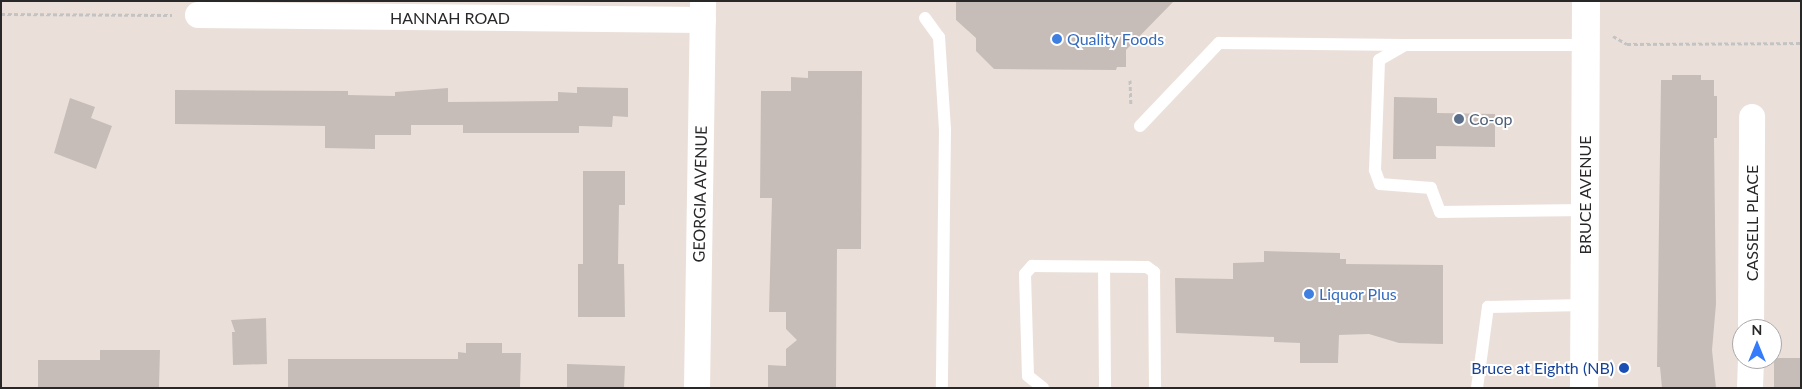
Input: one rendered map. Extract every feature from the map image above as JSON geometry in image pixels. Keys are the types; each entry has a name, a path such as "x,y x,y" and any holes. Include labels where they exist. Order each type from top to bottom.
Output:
{"street":[{"name":"BRUCE AVENUE","path":"1584,388 1585,210 1597,39 1586,1"},
{"name":"HANNAH ROAD","path":"198,15 239,9 703,10"},
{"name":"GEORGIA AVENUE","path":"697,388 703,10"},
{"name":"CASSELL PLACE","path":"1751,319 1752,117"},
{"path":"1750,388 1751,369"}],"lane":[{"path":"925,18 939,37 945,129 942,388"},
{"path":"1140,126 1219,43 1405,45 1597,39"},
{"path":"1405,45 1379,60 1375,170 1380,184 1431,188 1440,212 1585,210"},
{"path":"1043,388 1028,376 1025,274 1032,266 1147,267 1154,272 1155,388"},
{"path":"1104,267 1105,388"},
{"path":"1477,388 1488,307 1584,305"}],"path":[{"path":"1,14 198,15"},
{"path":"1597,39 1627,44 1801,43"}],"building":[{"name":"Quality Foods","path":"956,1 1174,1 1126,50 1126,67 1117,67 1116,70 994,69 976,51 976,38 956,20"},
{"path":"808,71 862,71 861,249 837,249 836,388 768,388 768,365 786,366 786,349 797,340 786,329 786,312 769,312 772,198 760,198 761,91 791,91 791,77 808,78"},
{"path":"1672,75 1701,75 1701,80 1714,80 1714,96 1717,96 1717,138 1714,138 1716,304 1712,350 1716,388 1662,388 1660,367 1657,367 1661,80 1672,80"},
{"path":"577,87 628,88 628,117 613,116 612,127 579,126 579,133 463,133 463,125 411,125 411,135 375,135 375,149 325,148 325,126 175,124 175,90 348,91 348,95 395,96 395,92 448,88 448,102 558,101 558,92 577,93"},
{"path":"1394,97 1437,98 1437,113 1495,114 1495,147 1436,146 1436,159 1393,159"},
{"path":"70,98 95,107 91,118 112,126 96,169 54,153"},
{"path":"583,171 625,171 625,205 619,205 618,264 624,264 625,317 578,317 578,264 583,264"},
{"name":"Liquor Plus","path":"1264,251 1340,253 1340,259 1346,259 1346,264 1443,265 1443,344 1399,343 1369,334 1339,335 1338,363 1300,363 1300,343 1274,342 1274,337 1176,333 1175,278 1233,279 1233,263 1264,262"},
{"path":"266,318 267,364 233,365 232,332 235,332 231,320"},
{"path":"466,343 502,343 502,353 521,353 520,388 288,388 288,359 458,359 458,352 466,353"},
{"path":"100,350 160,350 159,388 38,388 38,360 100,360"},
{"path":"1782,358 1801,358 1801,388 1774,388 1774,369 1782,369"},
{"path":"567,364 625,366 624,388 567,388"}],"place":[{"name":"Quality Foods","path":"1057,39"},
{"name":"Co-op","path":"1459,119"},
{"name":"Liquor Plus","path":"1309,294"},
{"name":"Bruce at Eighth (NB)","path":"1624,368"}]}
